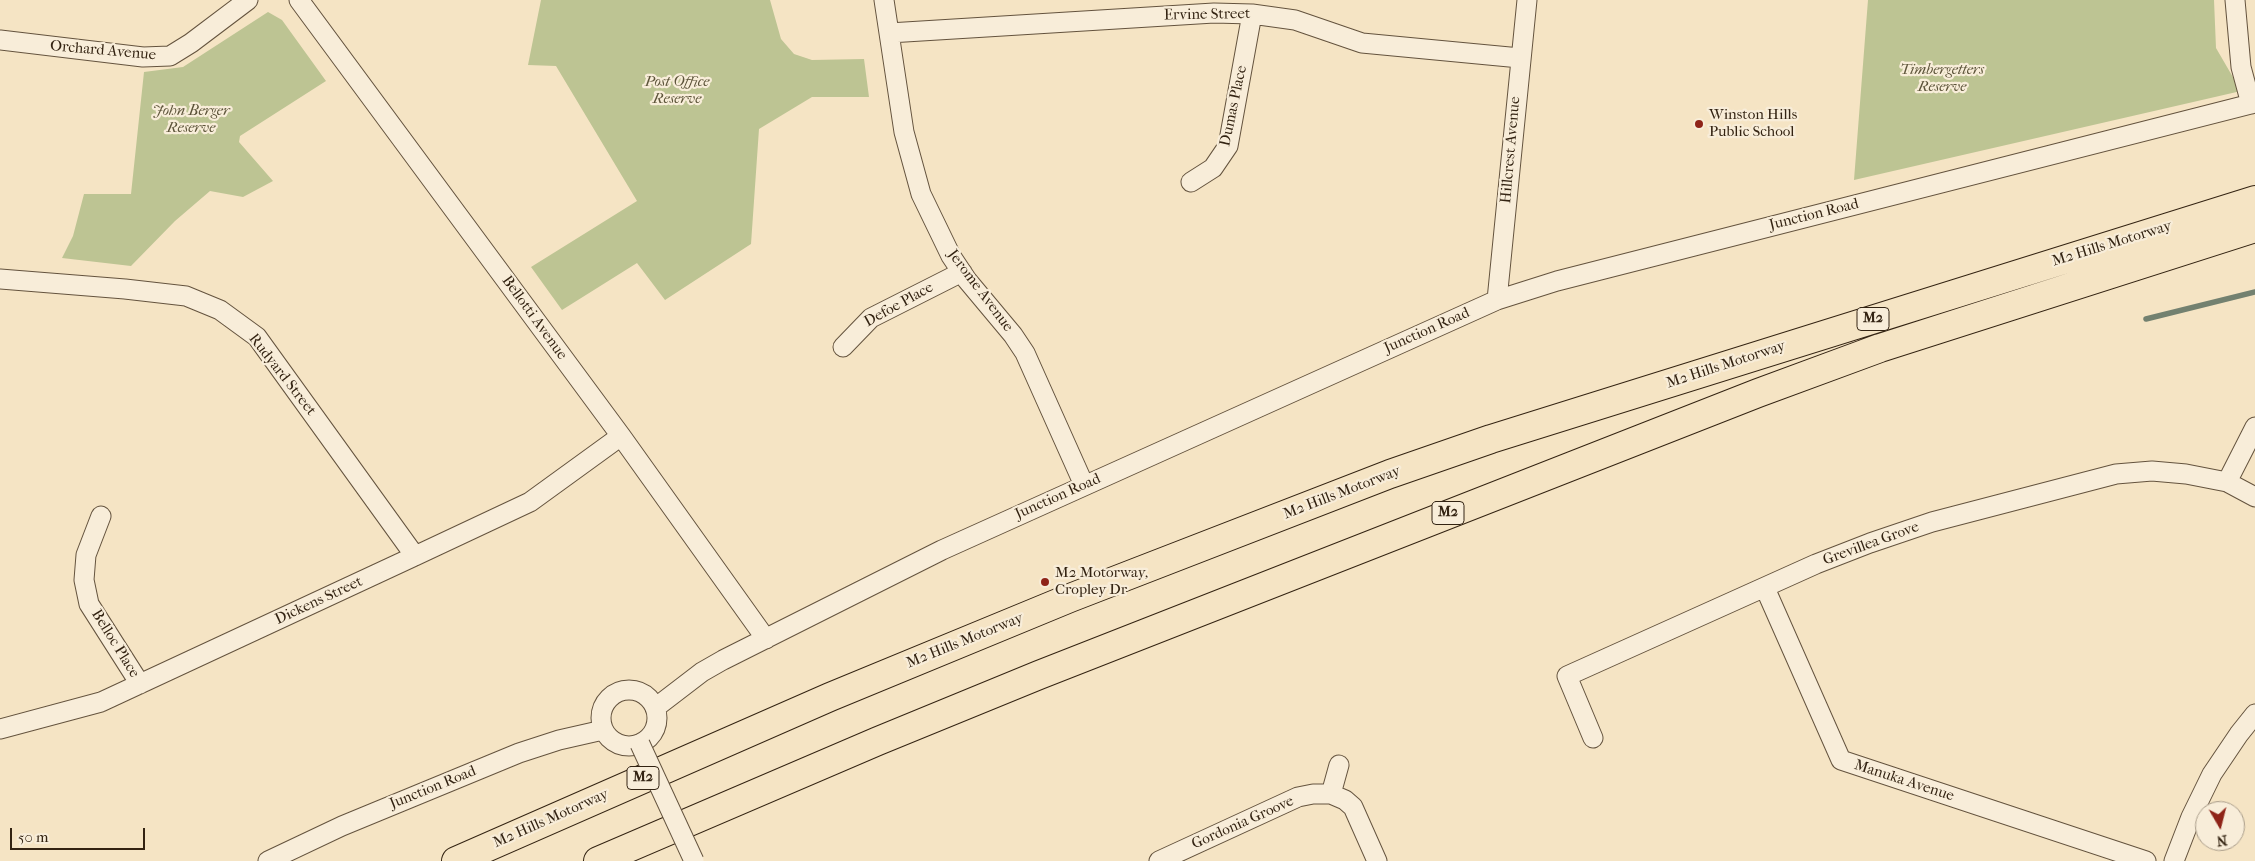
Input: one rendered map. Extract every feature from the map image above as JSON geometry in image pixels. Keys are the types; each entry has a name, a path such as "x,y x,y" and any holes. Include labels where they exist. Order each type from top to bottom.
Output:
{"highway":[{"name":"M2 Hills Motorway","path":"456,861 830,697 1070,598 1390,474 1491,439 2255,200"},
{"name":"M2 Hills Motorway","path":"598,861 1030,678 1749,396 1880,348 2255,228"}],"street":[{"name":"Orchard Avenue","path":"0,40 143,57 170,56 248,0"},
{"name":"Bellotti Avenue","path":"299,0 621,436 766,638"},
{"name":"Jerome Avenue","path":"884,0 904,132 916,176 937,230 962,272 1021,348 1084,485"},
{"name":"Hillcrest Avenue","path":"1497,300 1526,0"},
{"path":"2235,0 2241,67 2253,103"},
{"name":"Ervine Street","path":"889,33 1214,13 1252,14 1295,20 1362,42 1520,58"},
{"name":"Dumas Place","path":"1191,182 1213,168 1228,146 1252,14"},
{"name":"Junction Road","path":"656,708 702,672 723,660 934,554 1497,300 1566,278 2253,103"},
{"name":"Defoe Place","path":"843,347 871,318 962,272"},
{"name":"Rudyard Street","path":"0,279 116,288 186,296 220,310 257,336 416,556"},
{"path":"2227,482 2255,427"},
{"name":"Dickens Street","path":"0,729 101,702 416,556 530,502 621,436"},
{"name":"Grevillea Grove","path":"1593,738 1567,676 1816,564 1932,522 2116,474 2152,471 2186,474 2227,482 2255,497"},
{"name":"Belloc Place","path":"101,516 86,555 84,580 89,604 140,684"},
{"name":"Manuka Avenue","path":"1765,588 1842,760 2146,861"},
{"path":"635,690 651,700 656,708 657,724 654,732 640,744 624,746 615,743 603,730 600,722 604,704 617,692 635,690"},
{"path":"2174,861 2191,817 2212,774 2255,714"},
{"name":"Junction Road","path":"268,861 342,826 519,753 538,746 603,730"},
{"path":"640,744 694,861"},
{"path":"1339,765 1330,794 1345,800 1353,807 1377,861"},
{"name":"Gordonia Groove","path":"1159,861 1298,798 1313,794 1330,794"}],"green space":[{"name":"Post Office Reserve","path":"541,0 770,0 781,39 794,54 812,60 864,59 869,97 812,97 759,129 751,244 665,300 637,263 562,310 531,267 637,201 556,66 528,65"},
{"name":"Timbergetters Reserve","path":"1868,0 2214,0 2216,48 2241,91 1854,180"},
{"name":"John Berger Reserve","path":"268,12 282,20 326,81 240,136 239,142 273,181 243,197 210,191 175,221 131,266 62,258 73,236 84,194 131,194 144,72 183,67"}],"waterway":[{"path":"2146,319 2255,292"}],"place":[{"name":"Winston Hills Public School","path":"1699,124"},
{"name":"M2 Motorway, Cropley Dr","path":"1045,582"}]}
